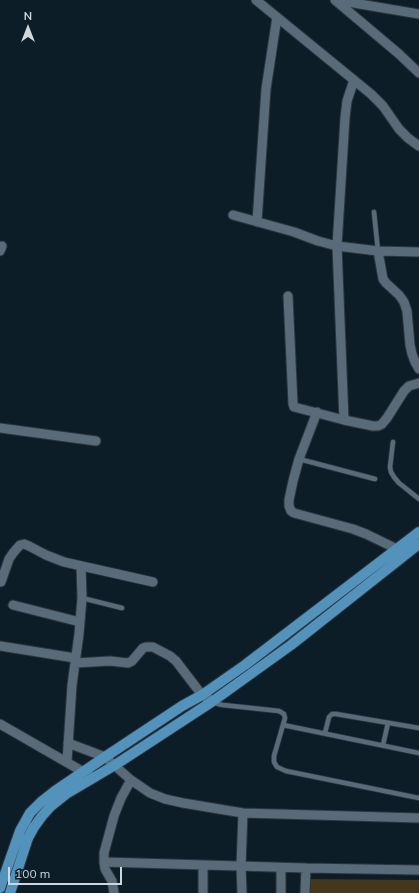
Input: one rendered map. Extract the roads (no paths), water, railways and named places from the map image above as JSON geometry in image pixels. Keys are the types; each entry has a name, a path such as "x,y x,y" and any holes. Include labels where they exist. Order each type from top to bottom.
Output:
{"main road":[{"path":"0,888 20,832 30,813 41,802 105,757 182,706 202,695 245,665 419,532"},
{"path":"10,893 28,838 34,827 51,806 66,794 115,765 213,701 291,646 419,544"}],"street":[{"path":"256,0 371,94 383,106 403,134 419,146"},
{"path":"336,0 368,3 419,14"},
{"path":"336,0 419,73"},
{"path":"257,222 266,89 277,17"},
{"path":"344,420 336,246 345,113 347,101 354,80"},
{"path":"233,215 294,232 318,242 336,246 378,251 419,252"},
{"path":"378,251 383,278 404,302 407,311 411,349 415,362 419,368"},
{"path":"288,296 294,407 344,420 378,426 387,418 404,391 409,386 419,383"},
{"path":"317,412 299,459 289,500 291,511 294,514 353,529 397,549"},
{"path":"0,428 96,441"},
{"path":"0,582 9,559 20,545 24,544 56,559 153,582"},
{"path":"67,762 72,684 82,598 81,566"},
{"path":"13,605 80,622"},
{"path":"0,646 75,660 128,663 132,661 143,648 153,647 176,661 202,695 213,701"},
{"path":"0,724 94,778"},
{"path":"68,744 105,757 131,780 150,793 183,803 264,815 419,818"},
{"path":"114,893 112,881 105,868 105,848 114,816 121,798 131,780"},
{"path":"242,893 241,866 243,813"},
{"path":"104,862 281,868 419,870"},
{"path":"203,865 203,893"},
{"path":"281,868 281,893"},
{"path":"305,893 306,868"}],"lane":[{"path":"374,212 378,251"},
{"path":"393,442 390,467 391,472 399,483 419,499"},
{"path":"299,459 375,479"},
{"path":"82,598 122,608"},
{"path":"213,701 223,705 279,711 284,714 285,718 274,756 274,762 277,767 286,771 419,798"},
{"path":"325,734 332,714 419,728"},
{"path":"383,745 388,723"},
{"path":"283,725 419,753"}]}
